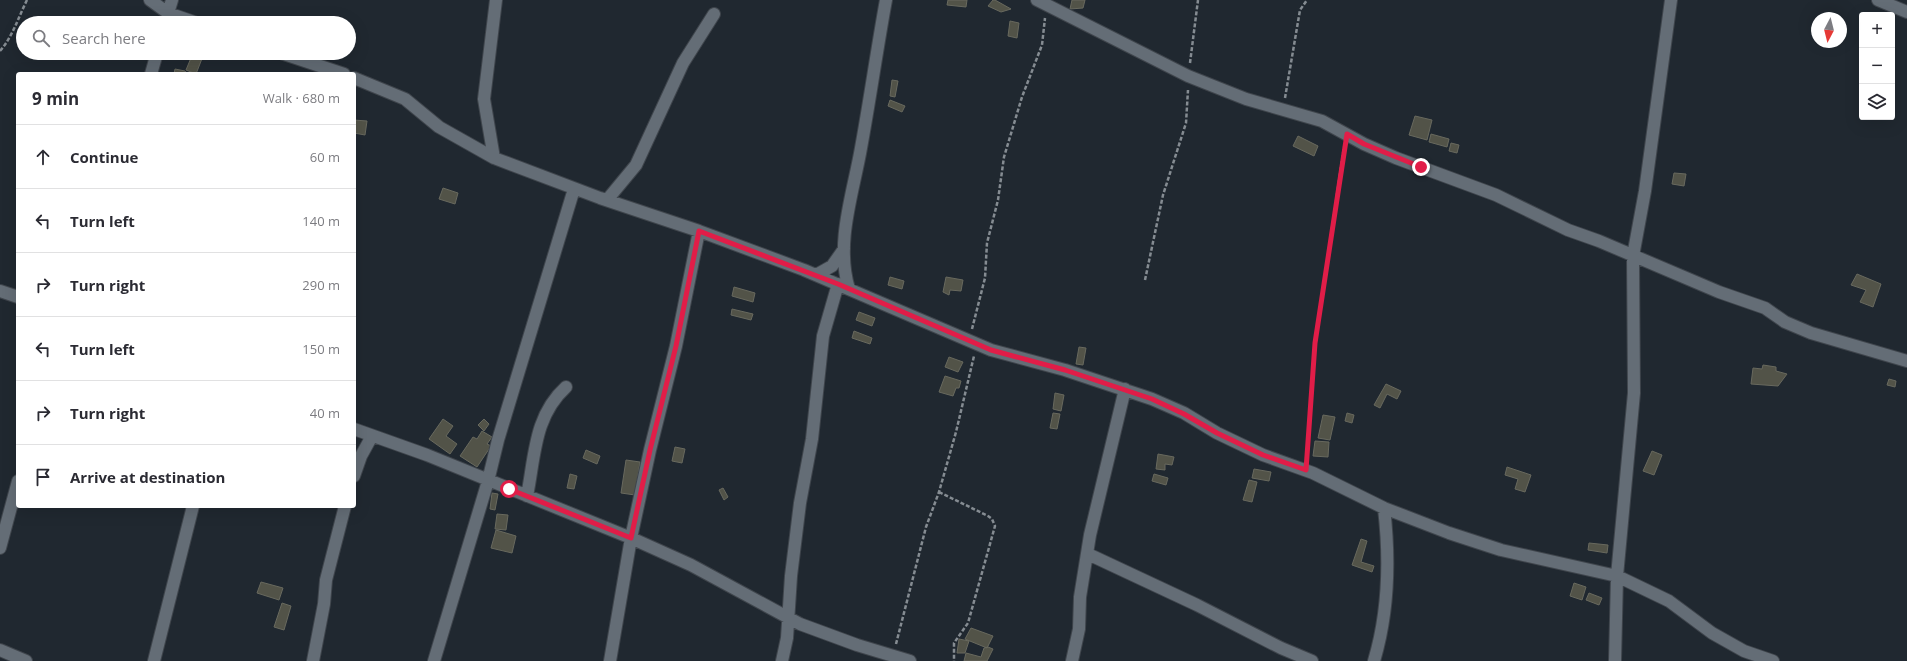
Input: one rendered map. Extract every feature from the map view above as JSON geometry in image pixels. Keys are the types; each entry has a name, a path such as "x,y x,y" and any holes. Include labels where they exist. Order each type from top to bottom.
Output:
{"street":[{"path":"150,0 164,16"},
{"path":"167,16 172,0"},
{"path":"494,158 484,99 496,0"},
{"path":"849,290 843,262 849,207 861,150 877,41 886,0"},
{"path":"1615,661 1617,576 1634,393 1633,256 1645,190 1671,0"},
{"path":"1878,0 1907,12"},
{"path":"1042,3 1188,76 1246,99 1284,108 1322,121 1396,158 1496,195 1568,230 1599,241 1719,292 1765,308 1785,322 1811,333 1907,361"},
{"path":"607,200 636,165 683,64 714,14"},
{"path":"152,72 155,60"},
{"path":"295,60 312,69 331,72"},
{"path":"356,79 405,99 440,127 494,158 607,200 699,231 816,275 991,350 1065,370 1125,389 1184,414 1217,433 1263,455 1306,470 1384,508 1449,533 1501,550 1617,576 1670,601 1712,633 1744,651 1773,661"},
{"path":"434,661 488,481 498,440 574,188"},
{"path":"610,661 631,538 653,435 676,346 699,231"},
{"path":"816,275 832,266 844,248"},
{"path":"782,661 787,638 793,562 800,502 812,439 823,336 838,284"},
{"path":"0,291 16,296"},
{"path":"527,496 536,440 553,398 566,387"},
{"path":"1072,661 1079,629 1080,597 1090,535 1125,389"},
{"path":"356,430 427,455 631,538 691,565 789,618 823,633 910,661"},
{"path":"356,470 361,456 372,436"},
{"path":"0,548 16,488"},
{"path":"154,661 192,508"},
{"path":"313,661 324,604 326,580 344,508"},
{"path":"1374,661 1380,642 1389,577 1384,508"},
{"path":"1088,554 1196,605 1281,648 1312,661"},
{"path":"0,650 26,661"}],"path":[{"path":"20,16 27,0"},
{"path":"1145,280 1163,195 1186,124 1188,76 1198,0"},
{"path":"1284,108 1300,10 1307,0"},
{"path":"892,656 926,527 940,492 969,382 973,342 984,278 987,243 1001,186 1004,157 1022,97 1042,45 1042,3"},
{"path":"0,51 8,42 16,25"},
{"path":"1306,470 1315,343 1347,134"},
{"path":"940,492 988,516 992,519 995,526 968,623 954,644 954,661"}],"building":[{"path":"948,0 967,0 966,7 947,5"},
{"path":"993,0 1011,9 1001,12 988,6"},
{"path":"1072,0 1085,0 1083,8 1070,9"},
{"path":"1010,21 1019,23 1017,38 1008,36"},
{"path":"190,60 201,60 197,72 186,70"},
{"path":"175,69 186,72 174,72"},
{"path":"892,80 898,81 895,97 890,96"},
{"path":"890,100 905,106 902,112 888,106"},
{"path":"1415,116 1432,120 1427,140 1409,135"},
{"path":"356,120 367,121 365,135 356,133"},
{"path":"1431,134 1449,139 1447,147 1429,142"},
{"path":"1298,136 1318,146 1314,156 1293,146"},
{"path":"1451,143 1459,145 1457,153 1449,151"},
{"path":"1674,173 1686,174 1684,186 1672,184"},
{"path":"443,188 458,193 455,204 439,199"},
{"path":"1857,274 1881,284 1873,307 1860,302 1866,290 1851,285"},
{"path":"890,277 904,281 902,289 888,285"},
{"path":"946,277 963,280 961,291 950,290 949,295 943,292"},
{"path":"734,287 755,293 753,302 732,296"},
{"path":"732,309 753,314 751,320 731,315"},
{"path":"859,312 875,318 872,326 856,320"},
{"path":"854,331 872,338 870,344 852,338"},
{"path":"1079,347 1086,348 1083,365 1076,364"},
{"path":"949,357 963,362 958,372 945,367"},
{"path":"1763,365 1776,367 1776,371 1787,374 1778,386 1751,384 1753,368 1762,369"},
{"path":"945,376 961,381 959,388 956,388 953,396 939,392"},
{"path":"1889,379 1896,381 1895,387 1887,385"},
{"path":"1386,384 1401,391 1397,399 1387,394 1380,408 1374,405"},
{"path":"1055,393 1064,395 1061,411 1053,409"},
{"path":"1053,413 1060,414 1057,429 1050,428"},
{"path":"1347,413 1354,415 1352,423 1345,421"},
{"path":"1323,415 1335,417 1330,440 1318,438"},
{"path":"443,419 453,426 446,436 457,444 450,454 429,439"},
{"path":"484,419 489,424 484,431 478,425"},
{"path":"482,431 492,437 487,444 491,446 477,467 460,456 473,437 477,439"},
{"path":"1315,441 1329,442 1328,457 1313,456"},
{"path":"675,447 685,449 682,463 672,461"},
{"path":"586,450 600,456 597,464 583,458"},
{"path":"1652,451 1662,455 1654,475 1643,471"},
{"path":"1158,454 1174,457 1172,465 1165,464 1165,470 1156,469"},
{"path":"626,460 640,462 635,495 621,493"},
{"path":"1507,467 1531,475 1525,492 1515,489 1518,479 1505,475"},
{"path":"1254,469 1271,472 1269,481 1252,478"},
{"path":"570,474 577,476 574,489 567,488"},
{"path":"1154,474 1168,478 1166,485 1152,481"},
{"path":"1249,480 1257,482 1252,502 1243,500"},
{"path":"723,488 728,497 724,500 719,490"},
{"path":"492,493 498,494 495,510 490,509"},
{"path":"497,514 508,515 506,530 495,529"},
{"path":"496,530 516,536 512,553 491,548"},
{"path":"1361,539 1367,541 1361,562 1374,566 1372,572 1352,565"},
{"path":"1589,543 1608,545 1607,553 1588,550"},
{"path":"261,582 283,588 279,600 257,593"},
{"path":"1574,583 1586,587 1582,600 1570,596"},
{"path":"1589,593 1602,598 1599,605 1586,600"},
{"path":"282,603 291,606 284,630 274,627"},
{"path":"971,628 993,636 987,648 965,639"},
{"path":"959,639 969,641 965,653 957,653"},
{"path":"988,647 993,649 987,661 964,661 966,653 981,657 984,648"}],"route":[{"path":"509,489 631,538 650,450 676,346 699,231 744,249 804,270 991,350 1065,370 1152,399 1263,455 1306,470 1315,343 1347,134 1364,144 1421,167"}]}
